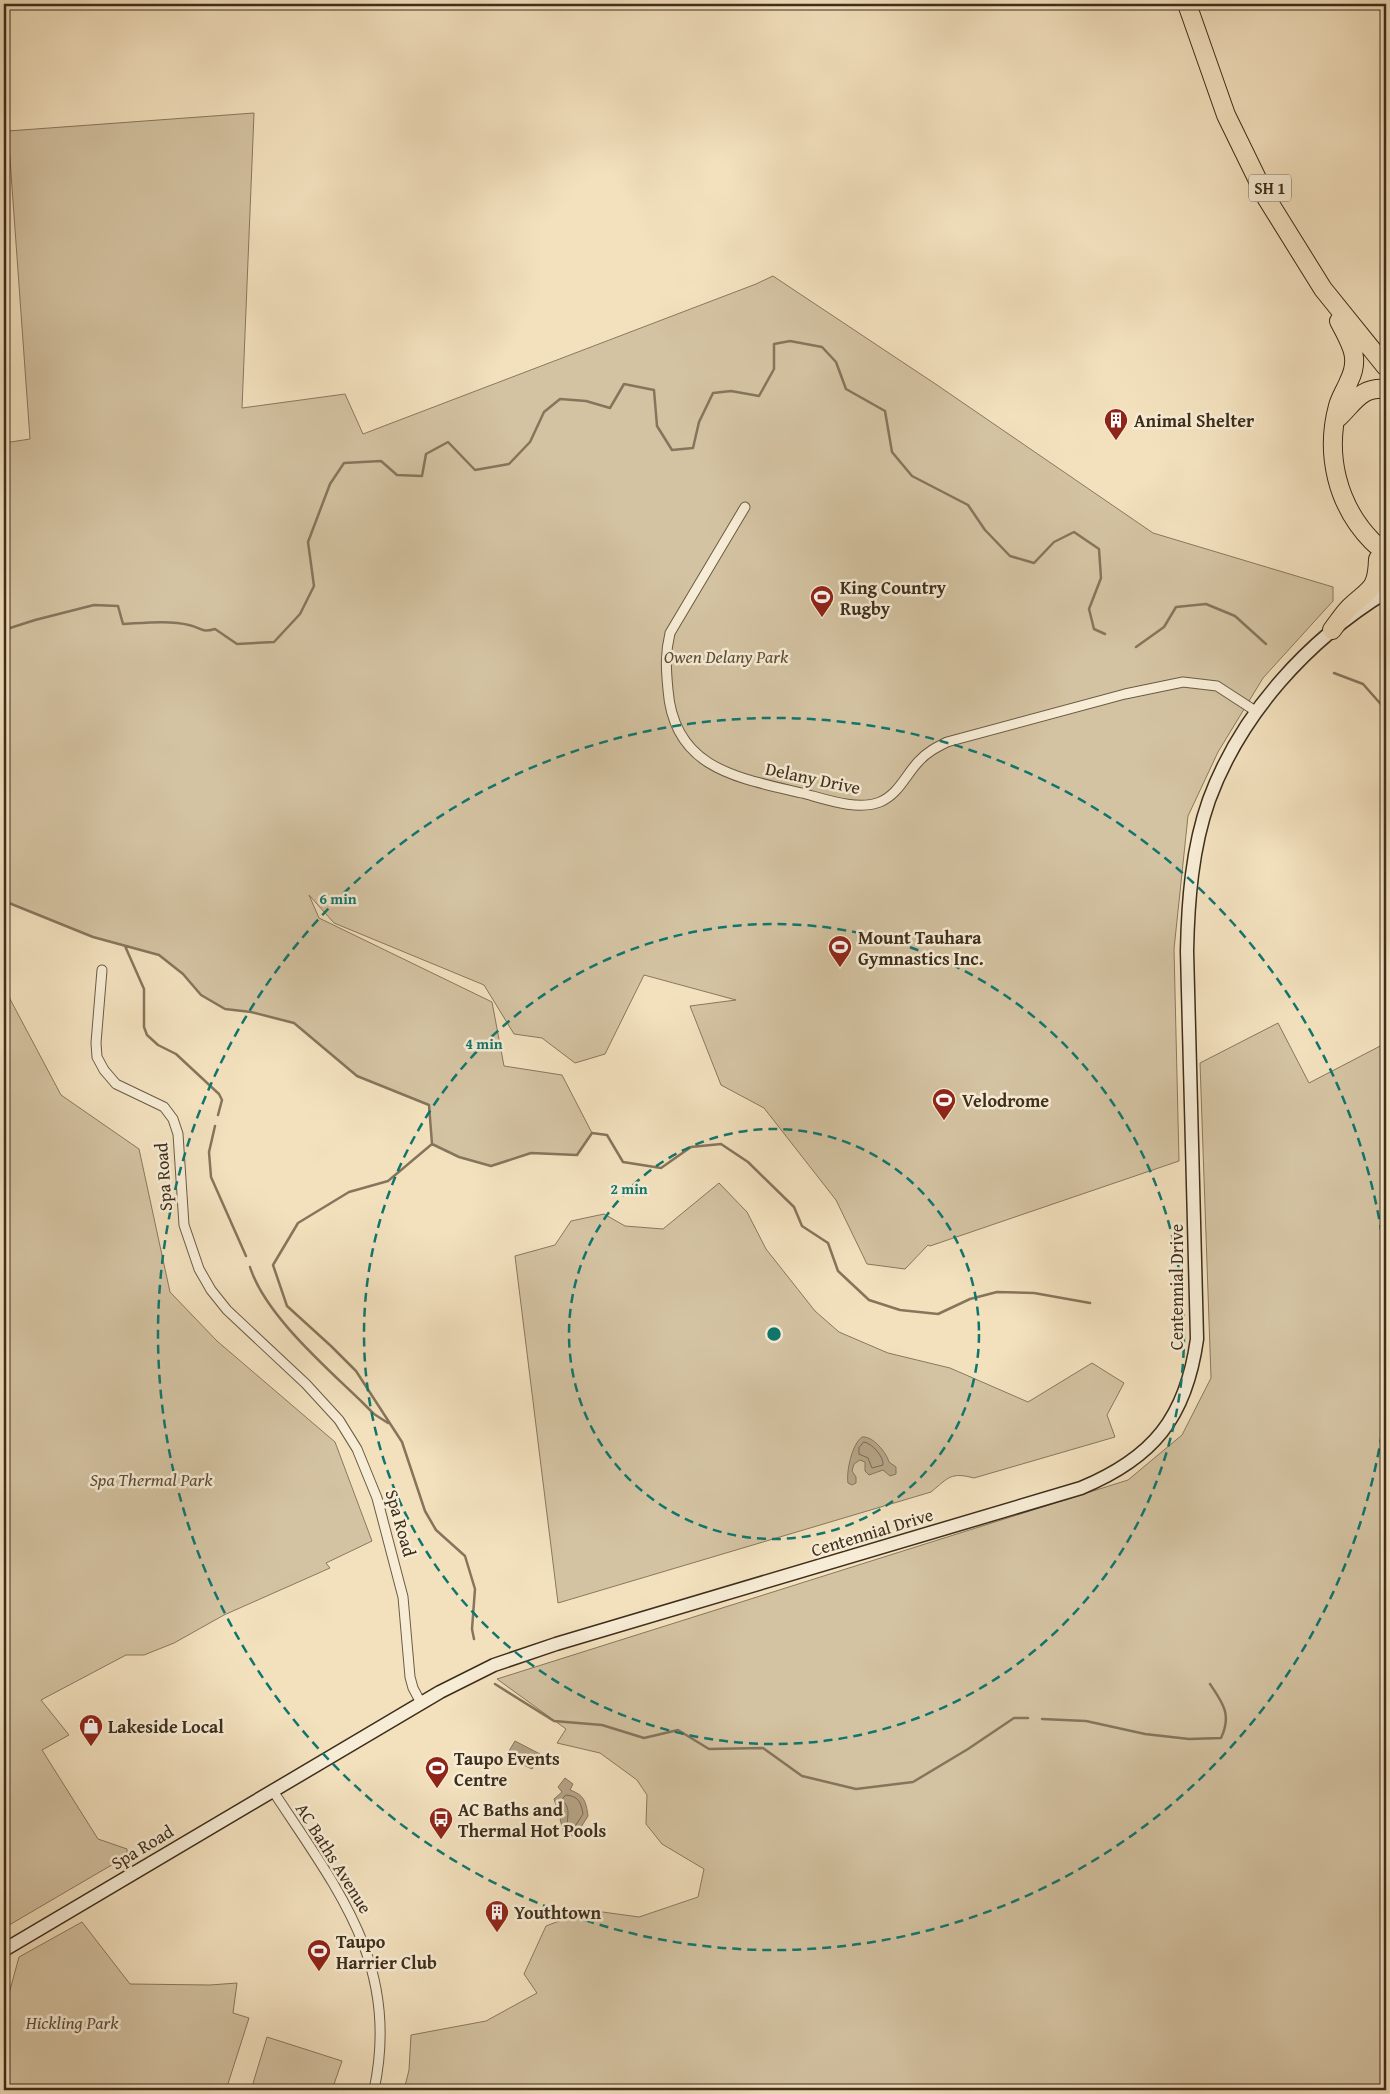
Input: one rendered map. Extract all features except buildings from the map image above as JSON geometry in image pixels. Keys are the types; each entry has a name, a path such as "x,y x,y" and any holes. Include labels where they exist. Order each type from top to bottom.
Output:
{"highway":[{"name":"SH 1","path":"1186,4 1215,88 1239,143 1267,199 1323,289 1386,367"},
{"name":"SH 1","path":"1194,4 1223,92 1282,210 1332,287 1386,351"},
{"path":"1323,289 1349,341 1355,359 1354,372 1338,405 1333,444 1337,481 1347,506 1372,541 1383,562 1373,587 1348,608 1332,630"},
{"path":"1336,420 1365,391 1386,389"}],"main road":[{"name":"Centennial Drive","path":"422,1703 465,1678 494,1665 556,1644 1081,1488 1125,1467 1156,1439 1170,1422 1185,1390 1193,1363 1196,1339 1187,951 1190,890 1195,859 1209,801 1231,754 1257,712 1288,672 1332,630 1386,592"},
{"name":"Spa Road","path":"4,1950 422,1703"}],"street":[{"name":"Delany Drive","path":"745,507 670,633 665,654 669,700 676,730 690,748 714,767 739,779 865,806 880,802 889,797 923,757 947,742 1125,694 1184,682 1207,684 1217,686 1257,712"},
{"name":"Spa Road","path":"102,970 96,1043 98,1057 104,1070 116,1084 164,1107 173,1119 178,1134 184,1225 201,1274 220,1301 239,1322 306,1384 339,1420 357,1449 378,1498 404,1597 410,1677 413,1688 422,1703"},
{"name":"AC Baths Avenue","path":"273,1791 356,1924 368,1956 376,1984 380,2026 379,2058 374,2090"}],"green space":[{"name":"Owen Delany Park","path":"254,113 242,408 345,394 363,434 773,276 937,385 1153,533 1333,587 1333,601 1263,678 1218,752 1188,816 1174,949 1179,1161 930,1246 928,1245 905,1269 867,1264 836,1200 764,1108 721,1085 690,1006 736,1000 644,975 605,1054 575,1063 542,1038 514,1034 484,985 334,923 309,895 319,918 492,1002 504,1066 562,1075 592,1133 577,1155 531,1153 491,1166 459,1157 432,1144 429,1105 357,1076 294,1023 251,1012 225,1009 201,995 183,974 159,955 93,937 4,901 4,443 30,439 8,131"},
{"name":"Spa Thermal Park","path":"4,975 10,999 61,1095 139,1149 170,1292 217,1341 335,1442 372,1541 326,1563 330,1568 224,1615 174,1643 144,1655 126,1655 41,1700 69,1735 42,1750 98,1839 127,1849 127,1856 4,1928"},
{"path":"1278,1023 1309,1083 1386,1043 1386,2090 404,2090 409,2070 411,2035 486,2021 537,1993 524,1974 546,1926 588,1910 639,1917 698,1897 704,1869 662,1844 646,1824 647,1795 637,1780 600,1753 557,1743 566,1729 497,1679 1128,1480 1182,1435 1211,1378 1200,1063"},
{"path":"719,1183 747,1212 766,1249 815,1311 839,1332 888,1353 950,1368 1028,1402 1092,1363 1124,1383 1107,1415 1115,1437 974,1478 951,1477 931,1492 558,1603 515,1256 555,1245 571,1221 604,1214 625,1226 663,1229"},
{"name":"Hickling Park","path":"82,1922 130,1984 210,1985 237,1983 233,2013 249,2018 226,2090 4,2090 4,2012 19,1957"},
{"path":"267,2037 342,2061 332,2090 251,2090"}],"water":[{"path":"862,1437 870,1439 878,1445 889,1462 896,1467 896,1474 890,1476 883,1470 869,1475 865,1471 865,1462 860,1460 854,1464 852,1471 856,1477 856,1483 852,1485 848,1483 851,1458 855,1446"},
{"path":"515,1741 540,1754 532,1769 506,1756"},
{"path":"565,1778 573,1784 570,1790 584,1799 588,1816 576,1835 565,1837 560,1819 565,1814 562,1807 556,1805 554,1799 562,1792 558,1787"}],"waterway":[{"path":"4,632 7,629 35,620 94,605 118,606 123,624 182,623 204,630 215,629 237,644 274,642 300,614 314,586 308,542 330,484 344,463 381,461 397,475 422,476 426,454 448,442 475,470 509,464 530,442 544,412 560,399 586,401 610,408 624,384 654,390 657,426 672,450 693,448 699,422 713,393 731,391 759,396 774,369 774,344 790,341 822,347 836,362 846,389 885,411 892,452 912,476 968,505 985,530 1010,556 1034,563 1054,542 1074,532 1099,549 1101,578 1089,609 1094,629 1105,634"},
{"path":"1136,647 1164,627 1176,607 1206,604 1235,616 1266,644"},
{"path":"1334,673 1363,684 1386,710"},
{"path":"4,901 93,937 159,955 183,974 201,995 225,1009 251,1012 294,1023 357,1076 429,1105 432,1144"},
{"path":"125,946 144,989 144,1027 147,1035 158,1045 176,1054 219,1094 222,1100 218,1115"},
{"path":"215,1126 209,1152 211,1177 246,1256"},
{"path":"432,1144 459,1157 491,1166 531,1153 577,1155 592,1133 607,1135 623,1162 661,1168 691,1147 721,1144 748,1162 794,1207 802,1226 828,1243 838,1271 869,1300 900,1310 938,1314 970,1299 997,1292 1034,1293 1090,1303"},
{"path":"432,1144 388,1181 349,1192 298,1223 273,1265 287,1306 356,1371 402,1442 425,1511 436,1530 465,1556 475,1589 472,1629 474,1639"},
{"path":"250,1267 269,1304 283,1322 315,1357 374,1414 388,1423"},
{"path":"495,1684 554,1721 602,1725 644,1738 678,1730 709,1749 763,1748 802,1776 856,1789 913,1782 968,1749 1014,1718 1028,1718"},
{"path":"1042,1719 1086,1721 1145,1734 1189,1739 1221,1738 1226,1723 1226,1716 1222,1703 1210,1684"}],"place":[{"name":"Animal Shelter","path":"1116,441"},
{"name":"King Country Rugby","path":"822,618"},
{"name":"Mount Tauhara Gymnastics Inc.","path":"840,968"},
{"name":"Velodrome","path":"944,1121"},
{"name":"Lakeside Local","path":"91,1747"},
{"name":"Taupo Events Centre","path":"437,1789"},
{"name":"AC Baths and Thermal Hot Pools","path":"441,1840"},
{"name":"Youthtown","path":"497,1933"},
{"name":"Taupo Harrier Club","path":"319,1972"}]}
